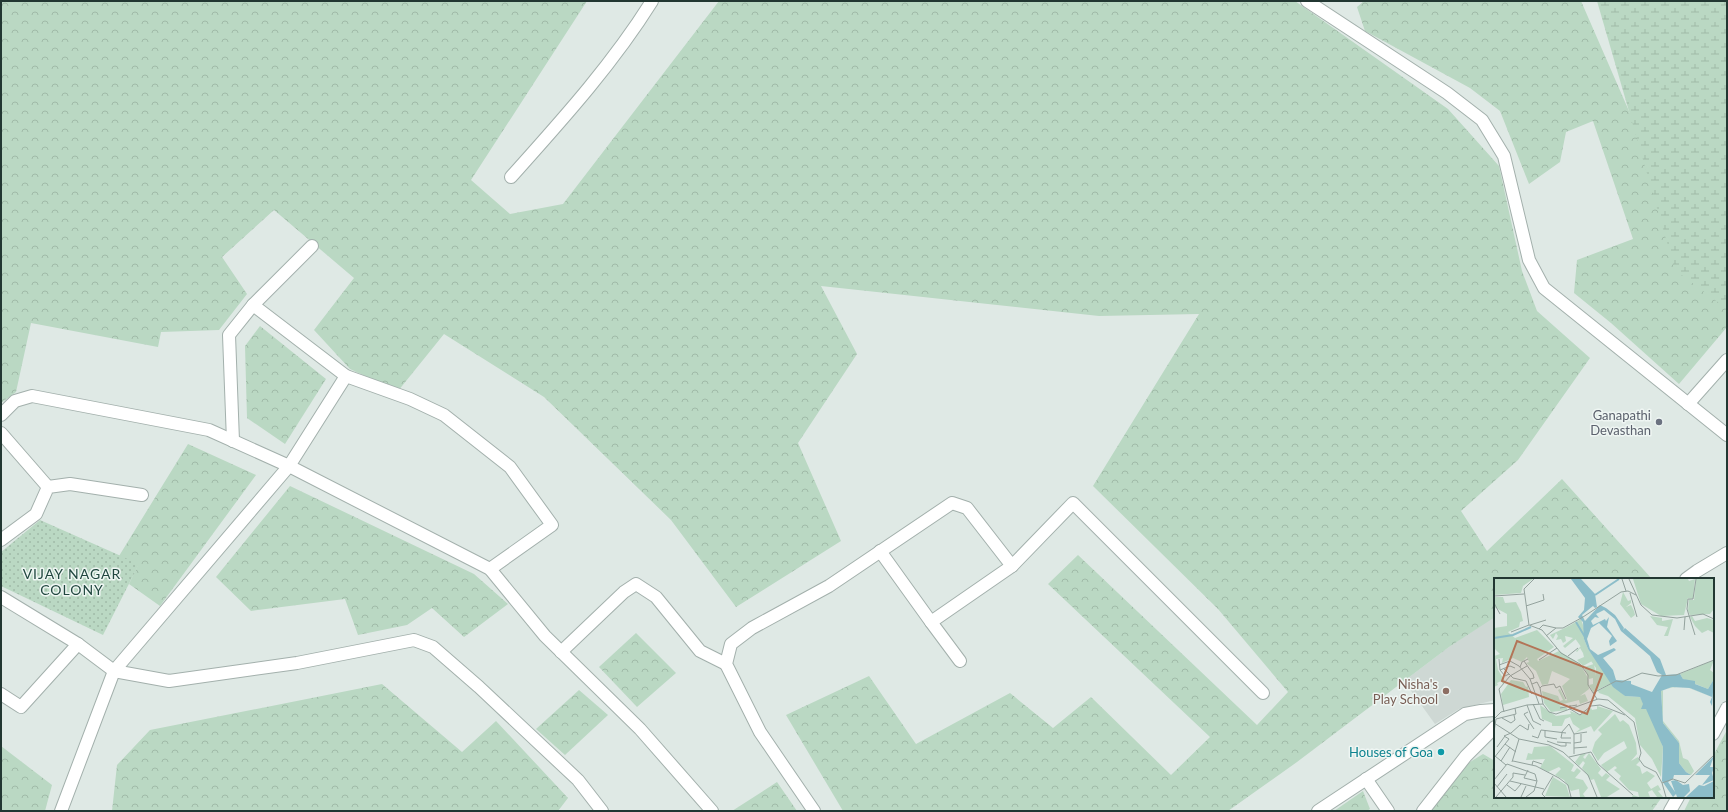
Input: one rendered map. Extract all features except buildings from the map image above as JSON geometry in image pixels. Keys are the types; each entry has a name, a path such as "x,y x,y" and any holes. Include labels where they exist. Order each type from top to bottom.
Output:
{"street":[{"path":"511,177 580,100 632,33 652,1"},
{"path":"1307,1 1447,93 1482,120 1504,156 1529,260 1544,288 1727,435"},
{"path":"233,441 229,335 253,305 312,246"},
{"path":"253,305 346,376 410,400 444,415 510,467 552,525 490,569"},
{"path":"1688,404 1727,360"},
{"path":"61,811 114,671 289,466 346,376"},
{"path":"1,415 15,401 32,396 209,430 289,466 490,569 545,636 640,729 712,811"},
{"path":"1,433 48,487"},
{"path":"48,487 70,484 142,495"},
{"path":"1,540 36,514 48,487"},
{"path":"726,664 731,644 752,628 828,586 952,503 967,508 1012,566"},
{"path":"931,622 1012,566 1073,503 1263,693"},
{"path":"880,551 960,661"},
{"path":"1687,578 1696,571 1727,553"},
{"path":"561,652 624,592 636,584 656,596 700,651 726,664 760,732 814,811"},
{"path":"1,597 78,644 114,671 169,681 297,663 414,640 433,647 479,687 578,780 602,811"},
{"path":"1,694 21,707 78,644"},
{"path":"1714,732 1727,708"},
{"path":"1318,811 1465,714 1494,710"},
{"path":"1424,811 1466,756 1494,728"},
{"path":"1366,778 1388,811"},
{"path":"1670,811 1677,798"}],"shaded area":[{"name":"Nisha's Play School","path":"1494,617 1494,700 1459,709 1435,724 1404,681 1449,647"}],"green space":[{"path":"1,1 587,1 471,180 510,214 563,204 719,1 1295,1 1448,109 1499,166 1522,271 1537,311 1590,358 1518,460 1461,511 1487,551 1562,479 1651,578 1494,578 1494,618 1449,647 1297,762 1228,811 843,811 786,715 869,676 916,744 1010,693 1053,728 1091,697 1171,775 1210,737 1048,584 1078,555 1257,725 1288,692 1218,609 1093,486 1199,314 1099,316 821,286 857,354 798,443 841,541 736,607 671,520 544,397 444,334 398,391 350,369 314,330 354,278 274,210 222,257 247,294 219,330 161,332 158,347 31,323 16,392 1,403"},
{"path":"1364,1 1581,1 1639,134 1727,272 1727,327 1679,384 1611,323 1574,293 1577,260 1633,239 1593,121 1566,132 1560,162 1529,184 1500,111 1470,88 1365,31 1357,7"},
{"path":"1597,1 1727,1 1727,309 1675,270"},
{"path":"260,326 326,379 285,444 247,418 245,346"},
{"path":"188,444 256,475 160,606 129,584 138,565 119,556"},
{"path":"290,486 474,574 508,604 464,637 432,608 407,625 358,635 345,599 251,611 216,577"},
{"path":"40,520 139,564 103,635 1,586 1,552"},
{"path":"636,633 676,673 637,707 599,667"},
{"path":"382,684 462,752 496,721 568,798 558,811 112,811 117,765 150,730"},
{"path":"579,690 608,715 565,755 536,729"},
{"path":"1727,730 1727,811 1684,811 1690,798 1714,798 1714,754"},
{"path":"1,746 52,785 45,811 1,811"},
{"path":"1483,754 1494,760 1494,798 1661,798 1652,811 1426,811 1470,762"},
{"path":"777,782 797,811 732,811"},
{"path":"1363,791 1370,809 1367,811 1334,811"}],"place":[{"name":"Ganapathi Devasthan","path":"1659,422"},
{"name":"Nisha's Play School","path":"1446,691"},
{"name":"Houses of Goa","path":"1441,752"}],"district":[{"name":"VIJAY NAGAR COLONY","path":"72,582"}]}
